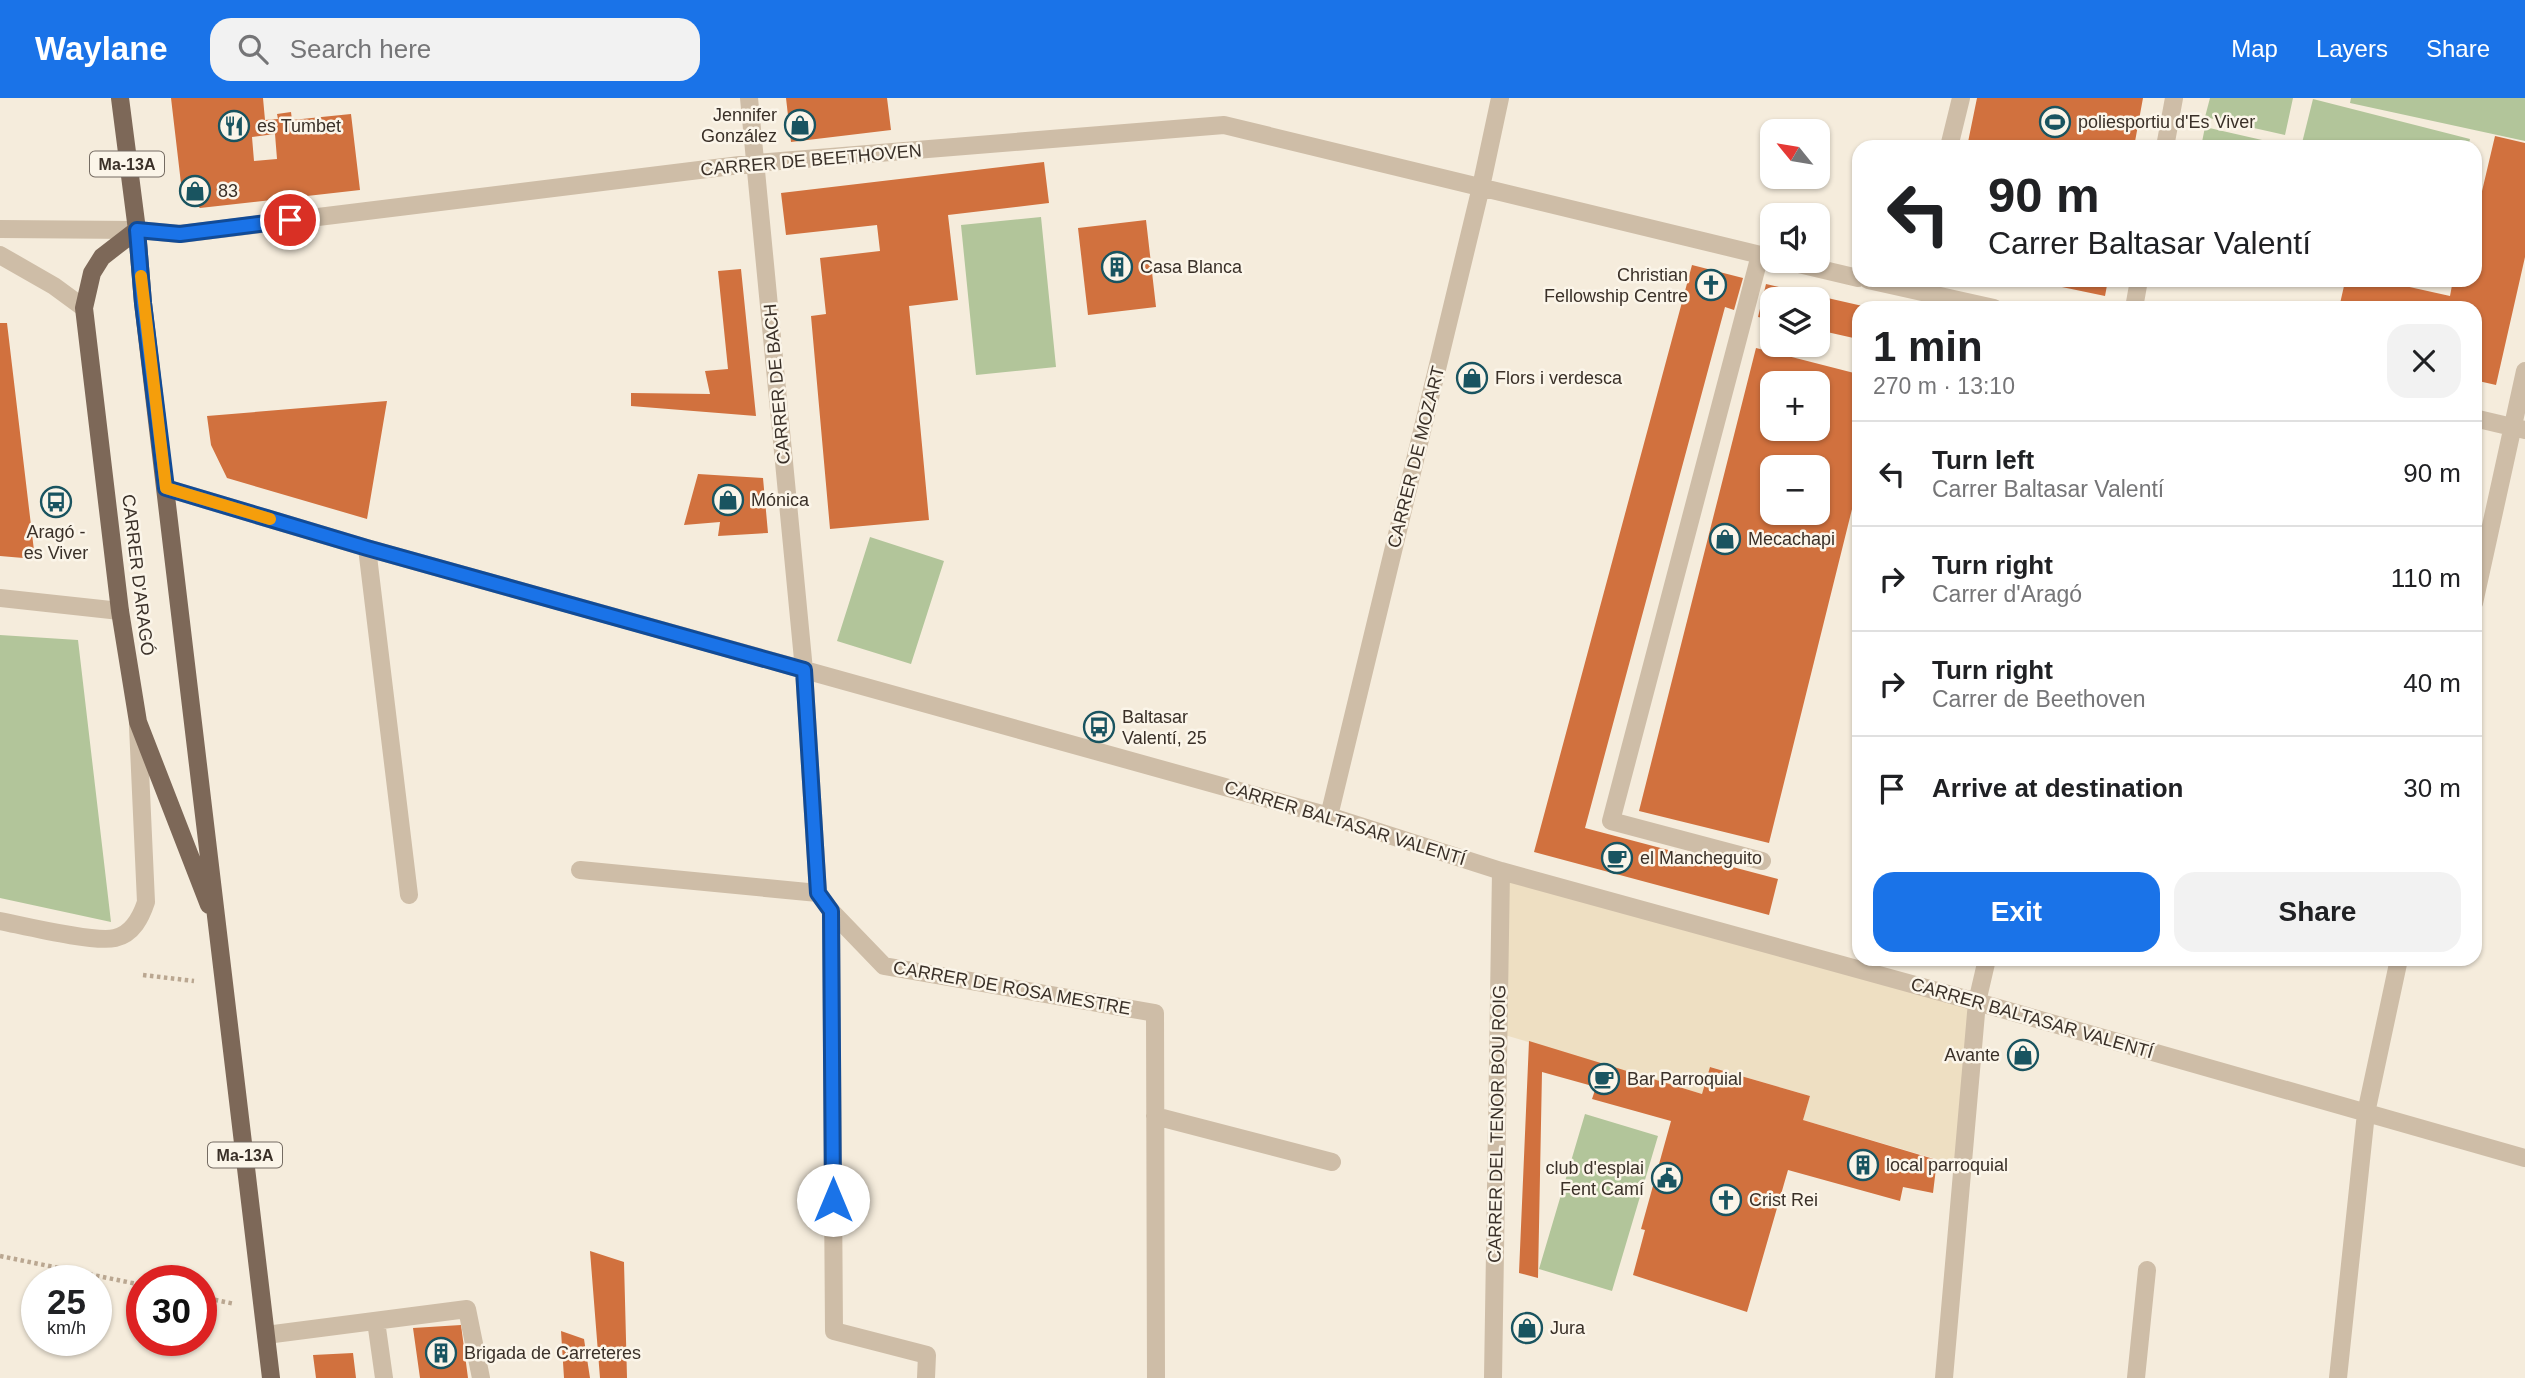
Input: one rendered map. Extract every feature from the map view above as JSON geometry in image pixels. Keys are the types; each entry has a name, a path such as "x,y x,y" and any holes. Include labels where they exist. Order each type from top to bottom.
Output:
{"main road":[{"name":"CARRER D'ARAGÓ","path":"120,98 271,1378"},
{"name":"CARRER D'ARAGÓ","path":"137,230 102,257 92,272 84,308 120,611 138,722 219,931"}],"street":[{"name":"CARRER DE BACH","path":"749,98 804,670"},
{"name":"CARRER DE MOZART","path":"1329,816 1481,187 1500,98"},
{"path":"1951,140 1961,98"},
{"path":"2166,140 2174,98"},
{"name":"CARRER DE BEETHOVEN","path":"0,229 137,230 180,234 756,163 1224,125 1760,255"},
{"path":"0,255 54,286 84,308"},
{"path":"1830,271 1852,277"},
{"path":"1761,273 1611,821 1762,861"},
{"path":"1921,287 1970,301"},
{"path":"2482,571 2518,429 2525,371"},
{"path":"2482,420 2518,429"},
{"name":"CARRER BALTASAR VALENTÍ","path":"166,488 367,548 1329,816 1501,871 1977,1002 2525,1158"},
{"path":"367,548 409,895"},
{"path":"0,598 120,611"},
{"path":"580,870 818,893 804,670"},
{"path":"0,921 95,938 116,938 129,931 140,920 146,902 138,722"},
{"name":"CARRER DEL TENOR BOU ROIG","path":"1493,1378 1501,871"},
{"name":"CARRER DE ROSA MESTRE","path":"818,893 831,911 884,966 1155,1013 1156,1378"},
{"path":"831,911 834,1331 927,1355 926,1378"},
{"path":"1944,1378 1977,1002 1985,966"},
{"path":"2338,1378 2366,1113 2398,966"},
{"path":"1155,1116 1332,1162"},
{"path":"2136,1378 2147,1270"},
{"path":"265,1335 467,1309 481,1378"},
{"path":"376,1321 384,1378"}],"path":[{"path":"0,1256 126,1282"}],"green space":[{"path":"2210,98 2293,98 2285,135 2205,117"},
{"path":"2351,98 2525,98 2525,141 2350,103"},
{"path":"2313,99 2470,139 2470,140 2303,140"},
{"path":"2205,127 2262,140 2202,140"},
{"path":"1041,217 1056,367 976,375 961,225"},
{"path":"870,537 944,561 911,664 837,641"},
{"path":"0,635 78,640 111,922 0,898"},
{"path":"1585,1114 1658,1136 1612,1291 1539,1269"}],"shaded area":[{"path":"1501,871 1977,1002 1963,1167 1803,1120 1810,1096 1711,1067 1702,1094 1498,1033"}],"building":[{"path":"171,98 263,98 265,120 278,119 277,114 291,112 292,120 351,114 360,190 200,208 182,192","holes":["275,134 277,159 254,161 252,137"]},
{"path":"786,98 887,98 891,130 791,142"},
{"name":"poliesportiu d'Es Viver","path":"1977,98 2143,98 2135,140 1968,140"},
{"path":"2495,136 2525,143 2525,257 2496,385 2482,382 2482,301 2341,301 2344,287 2410,287 2450,296 2452,287 2482,287 2482,191"},
{"path":"1044,162 1049,203 948,215 958,300 909,306 929,520 830,529 811,316 826,314 820,258 880,251 877,225 786,235 781,193"},
{"name":"Casa Blanca","path":"1146,220 1156,307 1088,315 1078,228"},
{"path":"1692,265 1743,278 1734,310 1725,307 1585,828 1778,879 1769,915 1534,852"},
{"path":"741,269 756,416 631,406 631,393 710,394 705,371 728,369 718,271"},
{"path":"2062,287 2107,287 2105,296"},
{"path":"1830,299 1852,304 1852,338 1830,333"},
{"path":"0,323 7,323 35,559 0,556"},
{"path":"1756,348 1760,349 1760,357 1791,357 1852,372 1852,509 1769,843 1639,811"},
{"path":"387,401 367,519 227,478 211,445 207,416"},
{"name":"Mónica","path":"698,474 763,478 768,533 718,536 720,522 684,525"},
{"path":"1529,1041 1702,1094 1710,1067 1810,1096 1803,1120 1937,1160 1933,1193 1903,1187 1900,1201 1788,1170 1747,1312 1633,1275 1645,1230 1641,1229 1671,1121 1592,1099 1596,1087 1542,1072 1538,1278 1519,1273"},
{"path":"590,1251 624,1262 627,1378 600,1378"},
{"name":"Brigada de Carreteres","path":"461,1325 468,1378 420,1378 413,1328"},
{"path":"561,1331 584,1339 590,1378 564,1378"},
{"path":"353,1353 356,1378 316,1378 313,1355"}],"slow traffic":[{"path":"141,276 166,488 270,519"}],"place":[{"name":"poliesportiu d'Es Viver","path":"2055,122"},
{"name":"Jennifer González","path":"800,125"},
{"name":"es Tumbet","path":"234,126"},
{"name":"83","path":"195,191"},
{"name":"Casa Blanca","path":"1117,267"},
{"name":"Christian Fellowship Centre","path":"1711,285"},
{"name":"Flors i verdesca","path":"1472,378"},
{"name":"Mónica","path":"728,500"},
{"name":"Aragó - es Viver","path":"56,502"},
{"name":"Mecachapi","path":"1725,539"},
{"name":"Baltasar Valentí, 25","path":"1099,727"},
{"name":"el Mancheguito","path":"1617,858"},
{"name":"Avante","path":"2023,1055"},
{"name":"Bar Parroquial","path":"1604,1079"},
{"name":"local parroquial","path":"1863,1165"},
{"name":"club d'esplai Fent Camí","path":"1667,1178"},
{"name":"Crist Rei","path":"1726,1200"},
{"name":"Jura","path":"1527,1328"},
{"name":"Brigada de Carreteres","path":"441,1353"}],"route":[{"path":"290,220 180,234 137,230 143,303 166,488 367,548 804,670 818,893 831,911 833,1200"}]}
